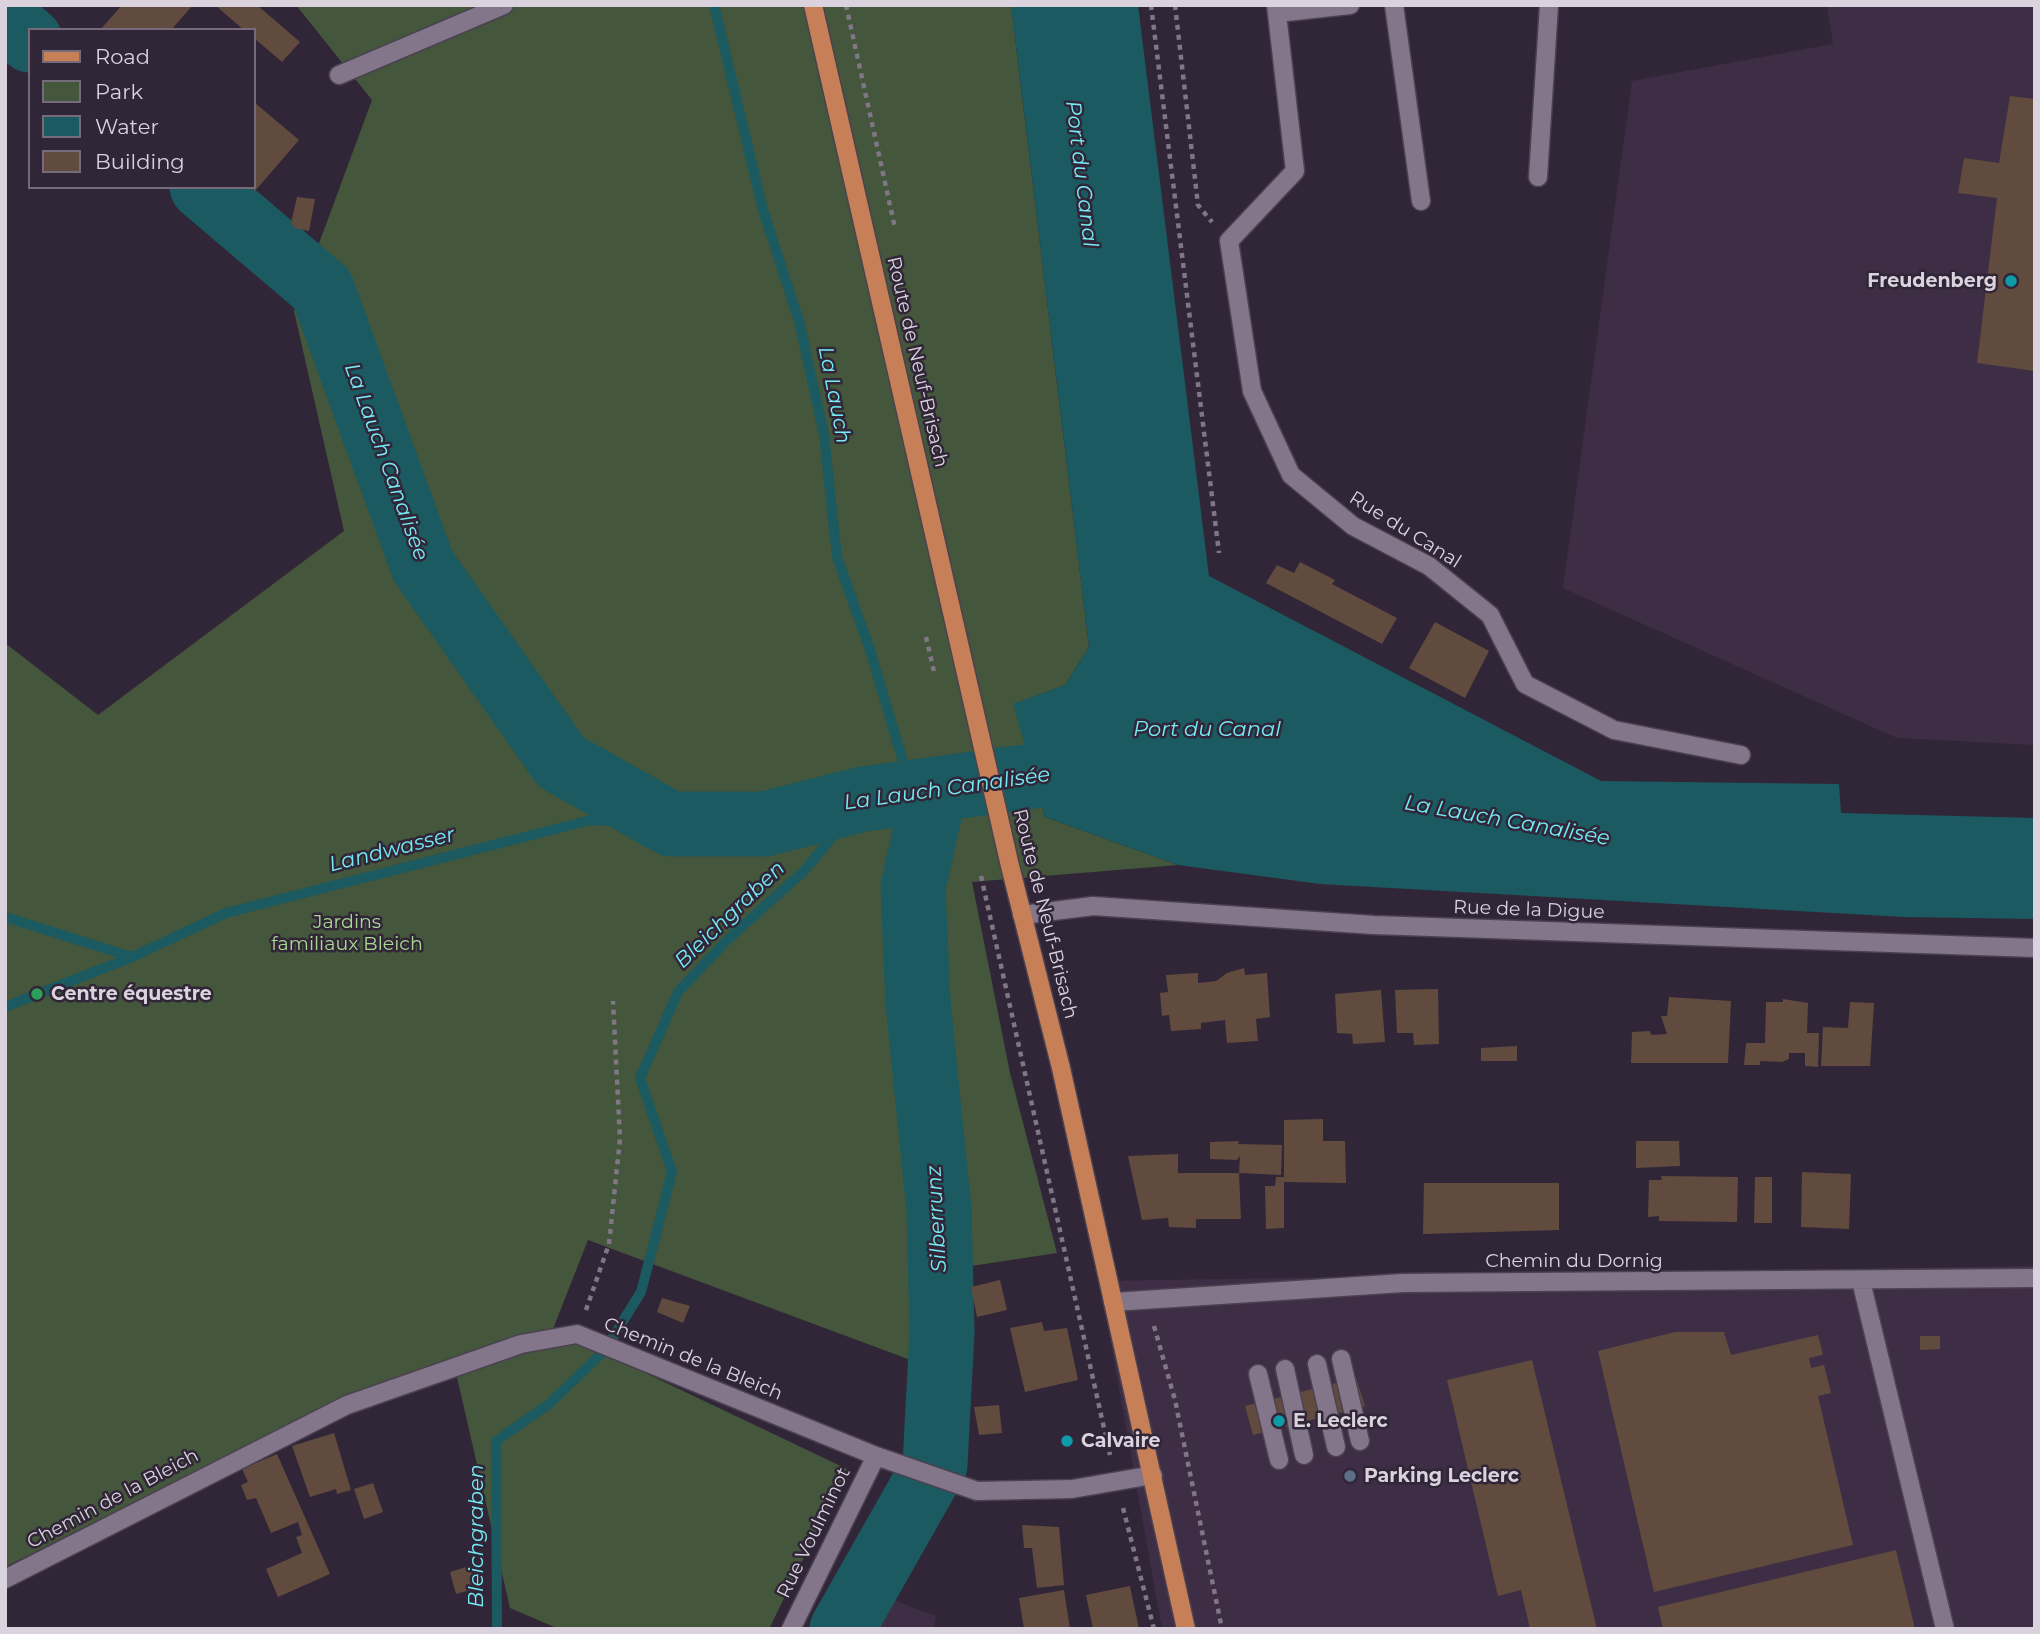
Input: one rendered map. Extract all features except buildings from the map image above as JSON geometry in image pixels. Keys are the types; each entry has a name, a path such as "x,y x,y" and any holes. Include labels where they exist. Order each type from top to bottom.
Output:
{"main road":[{"name":"Route de Neuf-Brisach","path":"813,5 1010,866 1061,1068 1186,1629"}],"street":[{"path":"339,75 504,5"},
{"path":"1229,241 1295,171 1276,9 1350,5"},
{"path":"1394,5 1421,201"},
{"path":"1538,177 1549,5"},
{"name":"Rue du Canal","path":"1229,241 1252,391 1291,475 1353,526 1429,566 1490,615 1525,684 1614,730 1741,755"},
{"name":"Rue de la Digue","path":"1022,915 1093,906 1374,925 2035,948"},
{"name":"Chemin du Dornig","path":"1113,1302 1403,1283 2035,1278"},
{"path":"1861,1281 1945,1629"},
{"name":"Chemin de la Bleich","path":"5,1580 347,1405 521,1344 577,1334 876,1456 977,1490 1072,1489 1153,1475"},
{"path":"1341,1359 1360,1441"},
{"path":"1317,1364 1336,1447"},
{"path":"1285,1369 1304,1455"},
{"path":"1258,1374 1279,1460"},
{"name":"Rue Voulminot","path":"791,1629 876,1456"}],"path":[{"path":"1151,5 1219,553"},
{"path":"1175,5 1198,205 1229,241"},
{"path":"979,866 1116,1482 1154,1629"},
{"path":"577,1334 609,1244 621,1139 613,1002"}],"shaded area":[{"path":"1827,5 2035,5 2035,745 1897,738 1563,588 1632,81 1833,44"},
{"path":"2035,1266 2035,1629 1162,1629 1100,1281"},
{"path":"888,1598 936,1616 934,1629 873,1629"}],"green space":[{"name":"Jardins familiaux Bleich","path":"296,5 1011,5 1089,647 1065,685 1014,704 1045,817 1178,865 972,882 1010,1073 1057,1253 925,1273 916,1362 588,1240 553,1329 847,1469 769,1629 559,1629 510,1608 453,1360 349,1395 5,1567 5,643 98,715 344,531 294,311 372,100"}],"water":[{"name":"Port du Canal","path":"1011,5 1138,5 1209,576 1601,781 1839,784 1841,813 2035,818 2035,919 1904,917 1320,884 1178,865 1045,817 1013,704 1065,685 1089,647"}],"waterway":[{"name":"La Lauch","path":"714,5 763,210 799,321 824,435 837,557 870,650 912,792"},
{"name":"La Lauch Canalisée","path":"5,19 28,38"},
{"name":"La Lauch Canalisée","path":"204,189 322,289 423,566 561,762 671,824 764,824 863,799 1122,764"},
{"name":"Silberrunz","path":"842,1629 935,1465 942,1332 939,1210 918,1003 913,887 935,789"},
{"name":"Bleichgraben","path":"497,1629 496,1441 549,1404 605,1350 641,1292 653,1246 672,1172 640,1078 678,992 726,941 805,870 863,799"},
{"name":"Landwasser","path":"5,1007 132,957 226,913 591,820 671,824"},
{"name":"Landwasser","path":"5,917 132,957"}],"place":[{"name":"Freudenberg","path":"2011,281"},
{"name":"Centre équestre","path":"37,994"},
{"name":"E. Leclerc","path":"1279,1421"},
{"name":"Calvaire","path":"1067,1441"},
{"name":"Parking Leclerc","path":"1350,1476"}]}
